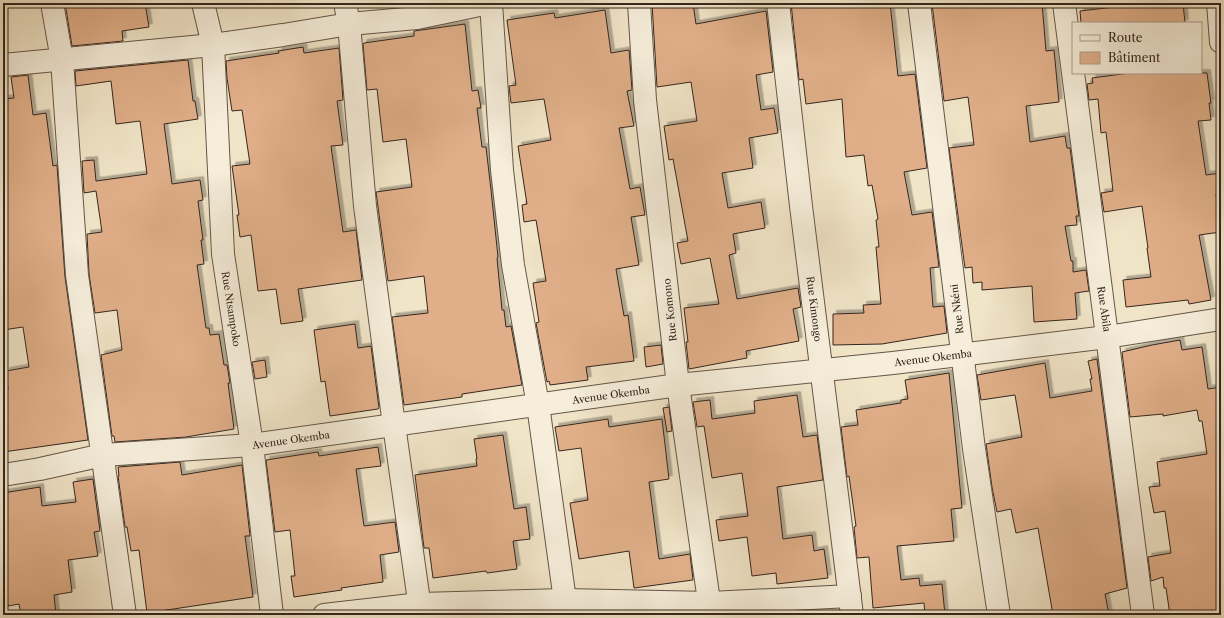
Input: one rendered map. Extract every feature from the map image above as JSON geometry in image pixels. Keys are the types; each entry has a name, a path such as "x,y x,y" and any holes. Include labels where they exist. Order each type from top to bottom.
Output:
{"street":[{"path":"52,3 62,60 77,275 125,615"},
{"name":"Rue Ntsampoko","path":"203,3 214,45 223,254 252,445 272,615"},
{"path":"345,3 349,24 365,206 420,609"},
{"path":"3,65 214,45 349,24 417,18 490,3 502,170 513,265 538,405 566,607"},
{"name":"Rue Komono","path":"640,3 645,100 678,385 711,609"},
{"name":"Rue Kimongo","path":"778,3 851,606"},
{"name":"Rue Nkéni","path":"919,3 976,457 999,615"},
{"name":"Rue Abila","path":"1064,3 1074,93 1143,615"},
{"path":"1218,3 1221,42"},
{"name":"Avenue Okemba","path":"3,474 40,469 103,455 252,445 678,385 963,355 1221,319"},
{"path":"324,615 420,609 566,607 711,609 851,606"}],"building":[{"path":"65,3 145,3 149,27 122,31 123,41 72,46"},
{"path":"652,3 693,3 696,24 766,11 773,72 756,75 761,110 774,108 778,133 749,138 753,168 722,173 728,208 761,202 765,228 733,234 736,253 729,255 737,299 798,288 801,307 793,309 799,341 746,351 747,358 689,369 686,342 688,342 684,308 719,304 710,258 681,264 677,243 688,241 673,159 669,160 664,126 697,121 691,82 657,87"},
{"path":"791,3 890,3 898,76 915,74 927,168 904,172 912,215 932,212 939,267 930,268 933,307 944,306 947,333 882,344 833,345 833,314 864,313 863,305 881,304 876,247 879,247 876,220 878,219 872,185 868,186 864,155 846,157 842,99 806,104 803,79 799,80"},
{"path":"1042,3 1046,51 1054,50 1059,102 1026,106 1030,142 1065,136 1067,148 1070,148 1079,216 1076,216 1077,225 1065,226 1071,261 1073,261 1073,272 1086,270 1089,291 1075,293 1077,319 1034,322 1032,286 982,290 982,282 973,283 972,267 965,268 949,148 974,145 968,97 944,101 932,4"},
{"path":"1148,3 1183,3 1185,22 1081,22 1080,11"},
{"path":"605,10 611,53 629,50 632,90 627,91 634,126 619,128 630,189 640,187 645,215 631,217 639,265 616,269 624,316 628,315 634,361 586,367 588,380 550,385 549,381 547,382 536,323 539,322 533,283 546,281 536,220 524,222 522,205 527,204 518,146 551,140 544,99 511,103 509,86 516,85 507,20 554,13 555,18"},
{"path":"465,24 472,91 478,90 481,108 477,108 482,147 486,147 502,310 504,310 506,327 511,326 522,385 462,394 462,397 404,405 392,317 428,313 424,276 388,281 376,192 412,187 406,139 383,142 377,89 367,90 363,44 414,36 414,31"},
{"path":"303,47 304,53 339,48 343,100 337,101 343,145 331,146 343,232 356,230 362,280 298,289 303,321 281,324 276,289 258,291 251,235 240,237 237,215 239,215 232,166 250,164 242,110 232,111 226,61 279,53 278,51"},
{"path":"188,60 193,101 195,101 198,119 164,124 172,184 200,180 203,200 198,201 203,240 201,240 204,264 197,265 206,328 209,328 210,335 219,334 224,365 227,365 234,429 186,437 115,442 114,436 112,436 101,355 122,350 117,310 95,313 89,274 87,234 102,232 96,191 84,193 82,161 94,160 96,181 147,174 140,121 116,124 111,81 76,86 75,71"},
{"path":"1207,73 1211,103 1209,103 1211,120 1198,121 1206,175 1221,173 1221,193 1216,194 1221,232 1199,235 1211,300 1189,304 1188,300 1126,307 1123,280 1151,277 1142,206 1104,212 1101,193 1113,191 1106,132 1101,133 1098,99 1089,100 1087,84 1093,83 1092,78 1122,74"},
{"path":"28,75 33,115 46,113 53,166 57,165 65,277 88,440 3,452 3,389 8,389 6,371 29,367 23,327 3,330 3,99 14,98 11,77"},
{"path":"355,324 358,348 371,346 379,408 330,416 325,381 321,382 314,330"},
{"path":"1180,340 1182,350 1202,347 1208,389 1221,387 1221,615 1170,615 1163,577 1151,581 1148,557 1171,553 1165,511 1154,513 1149,487 1160,486 1157,462 1207,454 1202,421 1199,421 1197,410 1163,416 1163,414 1130,417 1122,352"},
{"path":"661,345 663,364 646,367 644,347"},
{"path":"1097,359 1127,588 1105,594 1109,615 1053,615 1038,528 1016,533 1011,509 997,512 992,487 986,444 1022,437 1015,395 981,400 977,375 1045,363 1050,398 1092,391 1090,379 1092,379 1088,361"},
{"path":"265,360 267,377 255,379 252,362"},
{"path":"949,373 962,508 951,509 954,541 897,546 901,580 919,578 920,586 942,584 945,615 925,615 924,603 873,608 869,557 857,558 854,527 856,526 849,476 847,477 841,427 858,425 856,410 901,403 901,400 908,399 905,380"},
{"path":"797,395 803,437 817,435 823,480 777,487 783,539 812,535 814,551 824,549 828,578 777,584 776,573 752,576 747,537 719,541 716,520 748,516 742,473 712,478 704,426 697,427 693,402 710,400 712,419 755,413 754,401"},
{"path":"669,407 672,431 667,432 663,408"},
{"path":"608,419 609,427 662,419 669,479 649,482 659,559 690,554 693,580 634,588 629,551 579,559 570,503 588,500 581,448 559,451 555,427"},
{"path":"503,435 514,509 526,507 530,539 513,541 517,569 487,573 486,571 433,578 429,548 424,548 415,475 477,466 474,439"},
{"path":"378,447 381,466 356,469 364,526 395,522 399,552 380,555 383,582 294,597 291,576 295,576 290,530 275,532 266,460 318,452 319,456"},
{"path":"180,462 182,475 242,465 250,536 245,536 253,597 147,613 139,550 131,551 127,527 125,527 118,467"},
{"path":"93,479 100,531 94,532 98,556 68,560 72,592 54,595 56,615 21,615 19,604 8,606 3,569 3,493 40,487 42,506 76,502 73,482"}]}
